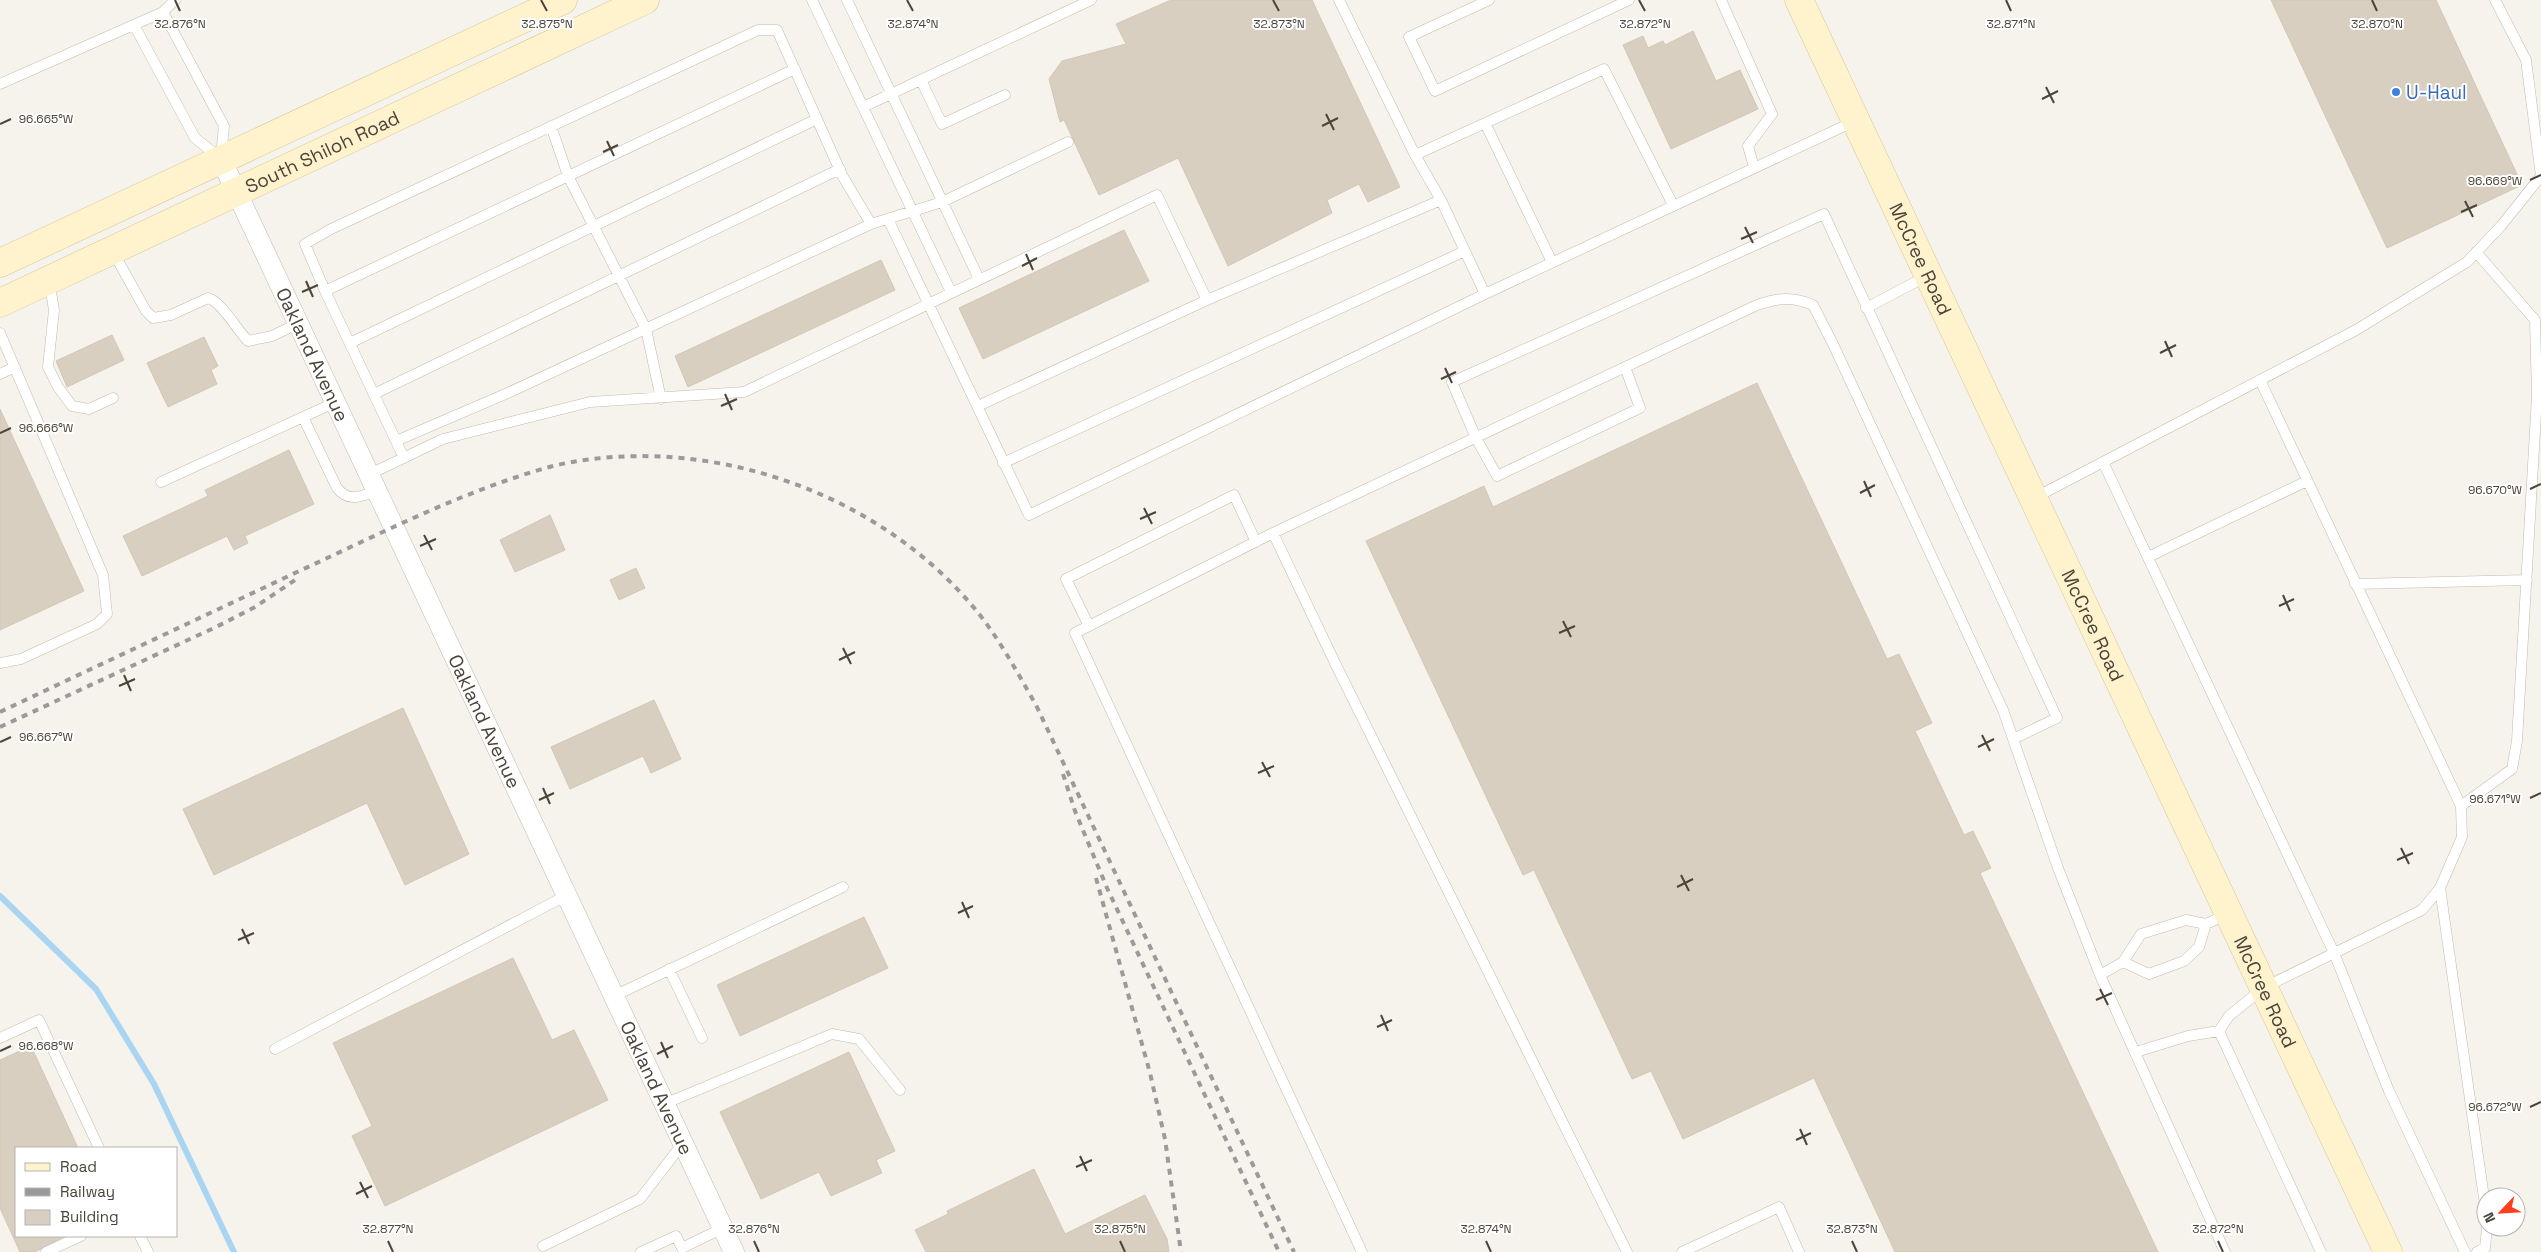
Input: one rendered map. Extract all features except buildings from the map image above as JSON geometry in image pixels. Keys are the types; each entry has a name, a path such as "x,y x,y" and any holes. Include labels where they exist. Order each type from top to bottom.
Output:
{"main road":[{"name":"South Shiloh Road","path":"0,263 525,12 563,0"},
{"name":"South Shiloh Road","path":"0,303 236,190 645,0"},
{"name":"McCree Road","path":"1799,0 2034,498 2218,919 2265,987 2388,1252"}],"street":[{"name":"Oakland Avenue","path":"221,159 734,1252"}],"lane":[{"path":"0,84 164,12 175,0"},
{"path":"812,0 951,292"},
{"path":"847,0 979,279"},
{"path":"863,107 1091,0"},
{"path":"1339,0 1415,155 1441,200 1485,294"},
{"path":"1490,0 1408,37 1435,91 1629,0"},
{"path":"1721,0 1772,114 1748,146 1754,167"},
{"path":"2034,498 2356,330 2466,262 2501,226 2541,176 2526,60 2495,0"},
{"path":"164,12 224,126 221,159"},
{"path":"134,25 195,138 221,159"},
{"path":"404,458 325,291 306,244 331,229 758,30 778,30 840,169 871,224"},
{"path":"325,291 795,69"},
{"path":"1415,155 1604,69 1673,205"},
{"path":"921,80 942,124 1005,95"},
{"path":"350,343 817,119"},
{"path":"888,219 1029,515 1485,294 1856,120"},
{"path":"1485,123 1552,262"},
{"path":"551,126 568,176 646,328 661,399"},
{"path":"396,441 510,392 871,224 942,202 1068,142"},
{"path":"374,394 840,169"},
{"path":"303,417 336,488 343,496 353,499 404,458 443,440 590,402 661,399 744,392 1157,195 1207,300"},
{"path":"978,406 1207,300 1441,200"},
{"path":"1625,367 1640,408 1497,476 1476,438 1452,382 1824,214 2057,718 2013,739"},
{"path":"112,250 146,311 154,318 171,315 208,298 216,300 236,330 248,341 272,336 298,323"},
{"path":"1004,463 1465,251"},
{"path":"2460,806 2512,769 2518,742 2537,396 2534,320 2476,252"},
{"path":"1866,308 1929,275"},
{"path":"49,280 54,310 48,368 58,387 72,406 89,410 114,398"},
{"path":"1362,1252 1075,633 1274,533 1757,305 1779,298 1797,298 1813,304 1999,701 2058,868 2100,974 2225,1252"},
{"path":"0,332 103,574 107,609 107,614 96,624 21,659 0,663"},
{"path":"0,374 14,367"},
{"path":"2220,1031 2229,1016 2265,987 2422,910 2440,888 2462,837 2460,806 2260,380"},
{"path":"161,482 336,402"},
{"path":"2103,462 2334,953 2389,1091 2465,1252"},
{"path":"2148,556 2307,481"},
{"path":"1089,626 1066,579 1075,574 1234,495 1256,542"},
{"path":"1274,533 1336,665 1627,1252"},
{"path":"2355,584 2527,580"},
{"path":"614,996 843,887"},
{"path":"2440,888 2482,1187"},
{"path":"275,1050 567,895"},
{"path":"2100,974 2123,962 2141,934 2186,920 2218,919"},
{"path":"2123,962 2149,974 2184,961 2199,947 2218,919"},
{"path":"669,969 702,1038"},
{"path":"0,1038 39,1020 100,1147"},
{"path":"2136,1052 2188,1036 2220,1031"},
{"path":"2220,1031 2321,1252"},
{"path":"664,1104 832,1034 859,1039 900,1090"},
{"path":"543,1246 640,1199 683,1143"},
{"path":"1682,1252 1779,1207 1799,1252"},
{"path":"641,1252 676,1236 682,1248 723,1228"},
{"path":"46,1252 79,1237"},
{"path":"140,1237 148,1252"},
{"path":"2477,1252 2485,1248 2486,1237"}],"waterway":[{"path":"0,896 96,989 154,1084 234,1252"}],"railway":[{"path":"0,712 425,513 478,491 543,469 567,463 623,457 679,458 736,467 791,482 843,505 892,534 936,569 975,609 1000,643 1036,705 1294,1252"},
{"path":"0,727 216,627 255,607 298,578"},
{"path":"1063,774 1075,811 1107,888 1279,1252"},
{"path":"1096,878 1150,1073 1165,1139 1181,1252"}],"place":[{"name":"U-Haul","path":"2396,92"}]}
